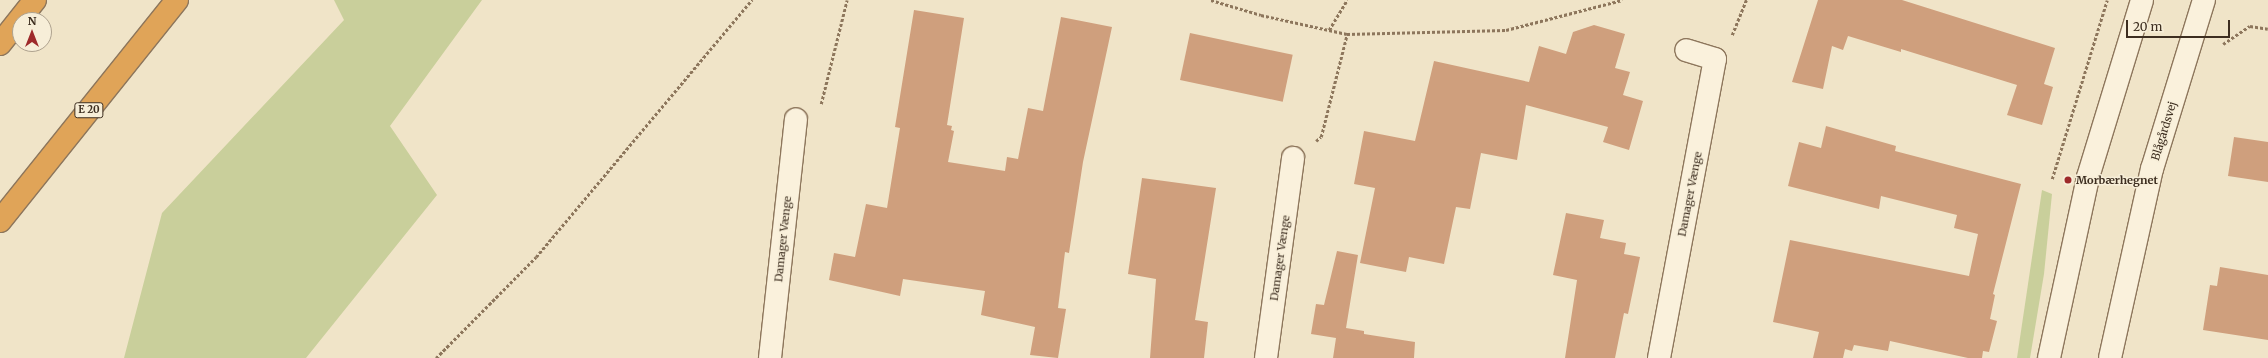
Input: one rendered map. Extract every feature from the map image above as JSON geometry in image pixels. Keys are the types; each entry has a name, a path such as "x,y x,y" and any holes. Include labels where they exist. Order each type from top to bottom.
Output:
{"highway":[{"path":"0,44 35,0"},
{"name":"E 20","path":"0,221 177,0"}],"street":[{"path":"2049,358 2088,177 2142,0"},
{"name":"Blågårdsvej","path":"2110,358 2152,169 2204,0"},
{"path":"1686,50 1715,59"},
{"name":"Damager Vænge","path":"1659,358 1715,59"},
{"name":"Damager Vænge","path":"770,358 796,119"},
{"name":"Damager Vænge","path":"1266,358 1293,158"}],"path":[{"path":"436,358 536,257 752,0"},
{"path":"796,119 819,109 847,0"},
{"path":"1211,0 1347,34 1506,30 1622,0"},
{"path":"1329,30 1347,0"},
{"path":"1715,59 1730,41 1746,0"},
{"path":"2052,179 2107,0"},
{"path":"1293,158 1322,137 1347,34"}],"green space":[{"path":"334,0 482,0 390,126 437,195 306,358 124,358 162,213 344,20"},
{"path":"2042,190 2052,194 2044,274 2030,358 2017,358"}],"building":[{"path":"1818,0 1902,0 2055,48 2044,84 2053,87 2042,125 2007,115 2017,85 1901,49 1901,52 1848,36 1843,50 1832,46 1823,89 1792,82"},
{"path":"914,10 964,18 947,125 952,126 951,130 954,131 948,162 1005,171 1007,157 1018,159 1028,108 1043,111 1061,17 1112,27 1083,162 1069,253 1065,252 1058,308 1066,309 1058,358 1030,355 1035,327 981,315 985,291 903,279 900,296 829,280 834,253 855,257 866,204 887,208 900,128 895,127"},
{"path":"1594,25 1625,34 1615,68 1630,72 1623,95 1643,101 1629,150 1603,142 1608,127 1526,105 1517,160 1481,153 1470,209 1456,207 1444,264 1409,257 1406,272 1360,263 1375,188 1354,184 1364,131 1415,141 1434,61 1529,82 1539,46 1566,54 1573,32"},
{"path":"1190,33 1293,55 1283,102 1180,80"},
{"path":"1826,126 1896,146 1895,151 2021,184 1993,294 1995,295 1990,319 1997,321 1989,352 1983,351 1982,358 1968,358 1890,341 1888,351 1854,345 1852,351 1845,349 1843,358 1813,358 1819,332 1773,322 1790,240 1969,276 1978,234 1954,228 1957,215 1881,196 1879,209 1788,186 1799,142 1821,148"},
{"path":"2234,137 2268,142 2268,182 2228,176"},
{"path":"1142,178 1216,188 1195,320 1208,322 1204,358 1150,358 1156,279 1128,274"},
{"path":"1566,213 1604,220 1600,238 1626,243 1624,254 1640,257 1628,314 1624,313 1615,358 1565,358 1577,280 1553,275"},
{"path":"1337,251 1358,255 1346,328 1364,331 1364,334 1415,342 1414,358 1333,358 1336,338 1311,334 1316,304 1324,305"},
{"path":"2220,267 2268,275 2268,340 2203,330 2210,285 2217,286"}],"place":[{"name":"Morbærhegnet","path":"2068,180"}]}
